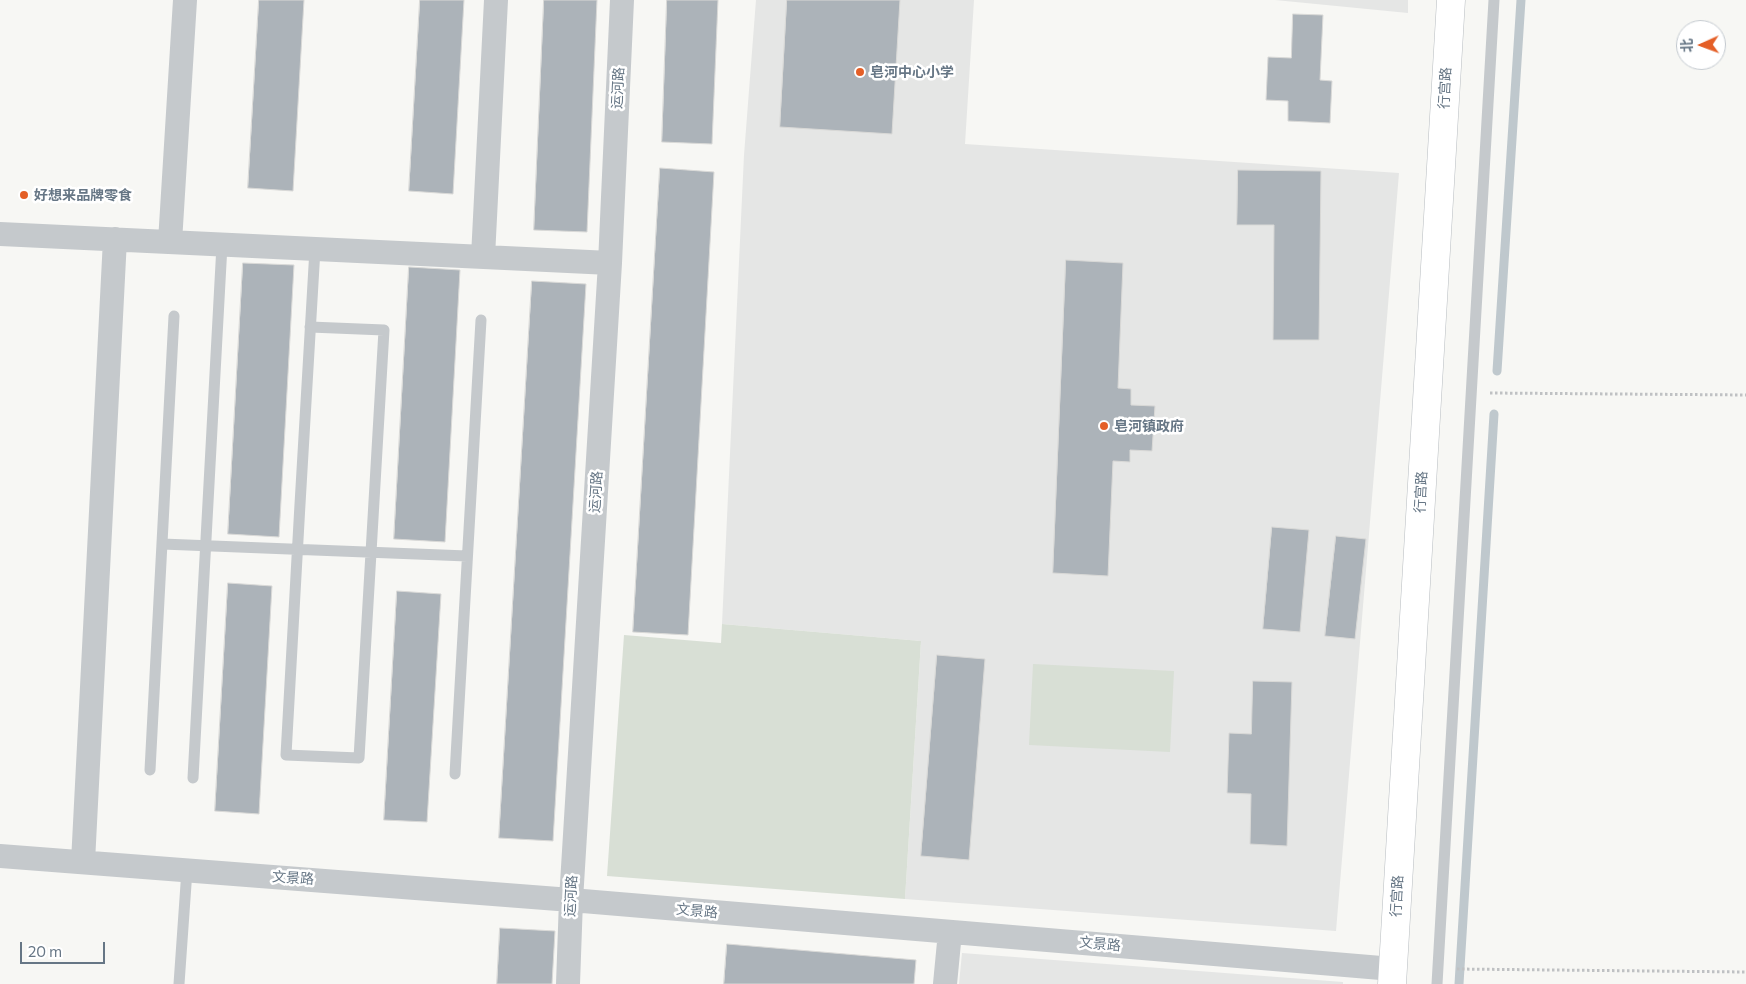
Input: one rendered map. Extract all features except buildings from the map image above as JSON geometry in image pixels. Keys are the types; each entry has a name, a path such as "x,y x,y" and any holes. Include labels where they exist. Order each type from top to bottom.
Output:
{"main road":[{"name":"行宫路","path":"1392,976 1451,0"}],"street":[{"path":"170,242 185,0"},
{"path":"483,257 496,0"},
{"name":"运河路","path":"568,984 571,900 610,263 622,0"},
{"path":"0,234 610,263"},
{"path":"83,862 114,239"},
{"name":"文景路","path":"0,856 571,900 950,932 1392,976"},
{"path":"945,984 950,932"}],"lane":[{"path":"1437,984 1494,0"},
{"path":"193,778 222,244"},
{"path":"310,327 384,330 359,758 286,755 297,549 310,327 315,249"},
{"path":"150,770 174,316"},
{"path":"456,774 481,320"},
{"path":"162,544 467,556"},
{"path":"179,984 187,870"}],"path":[{"path":"1471,393 1746,395"},
{"path":"1471,969 1746,972"}],"shaded area":[{"path":"756,0 974,0 965,144 1399,173 1336,931 905,899 921,641 722,624 744,155"},
{"path":"1275,0 1408,0 1408,13"},
{"path":"722,624 921,641 905,899 607,876 624,635 721,643"},
{"path":"1033,664 1174,671 1170,752 1029,745"},
{"path":"962,953 1343,982 1343,984 959,984"}],"waterway":[{"path":"1497,371 1521,0"},
{"path":"1459,984 1494,414"}],"place":[{"name":"皂河中心小学","path":"860,72"},
{"name":"好想来品牌零食","path":"24,195"},
{"name":"皂河镇政府","path":"1104,426"}]}
